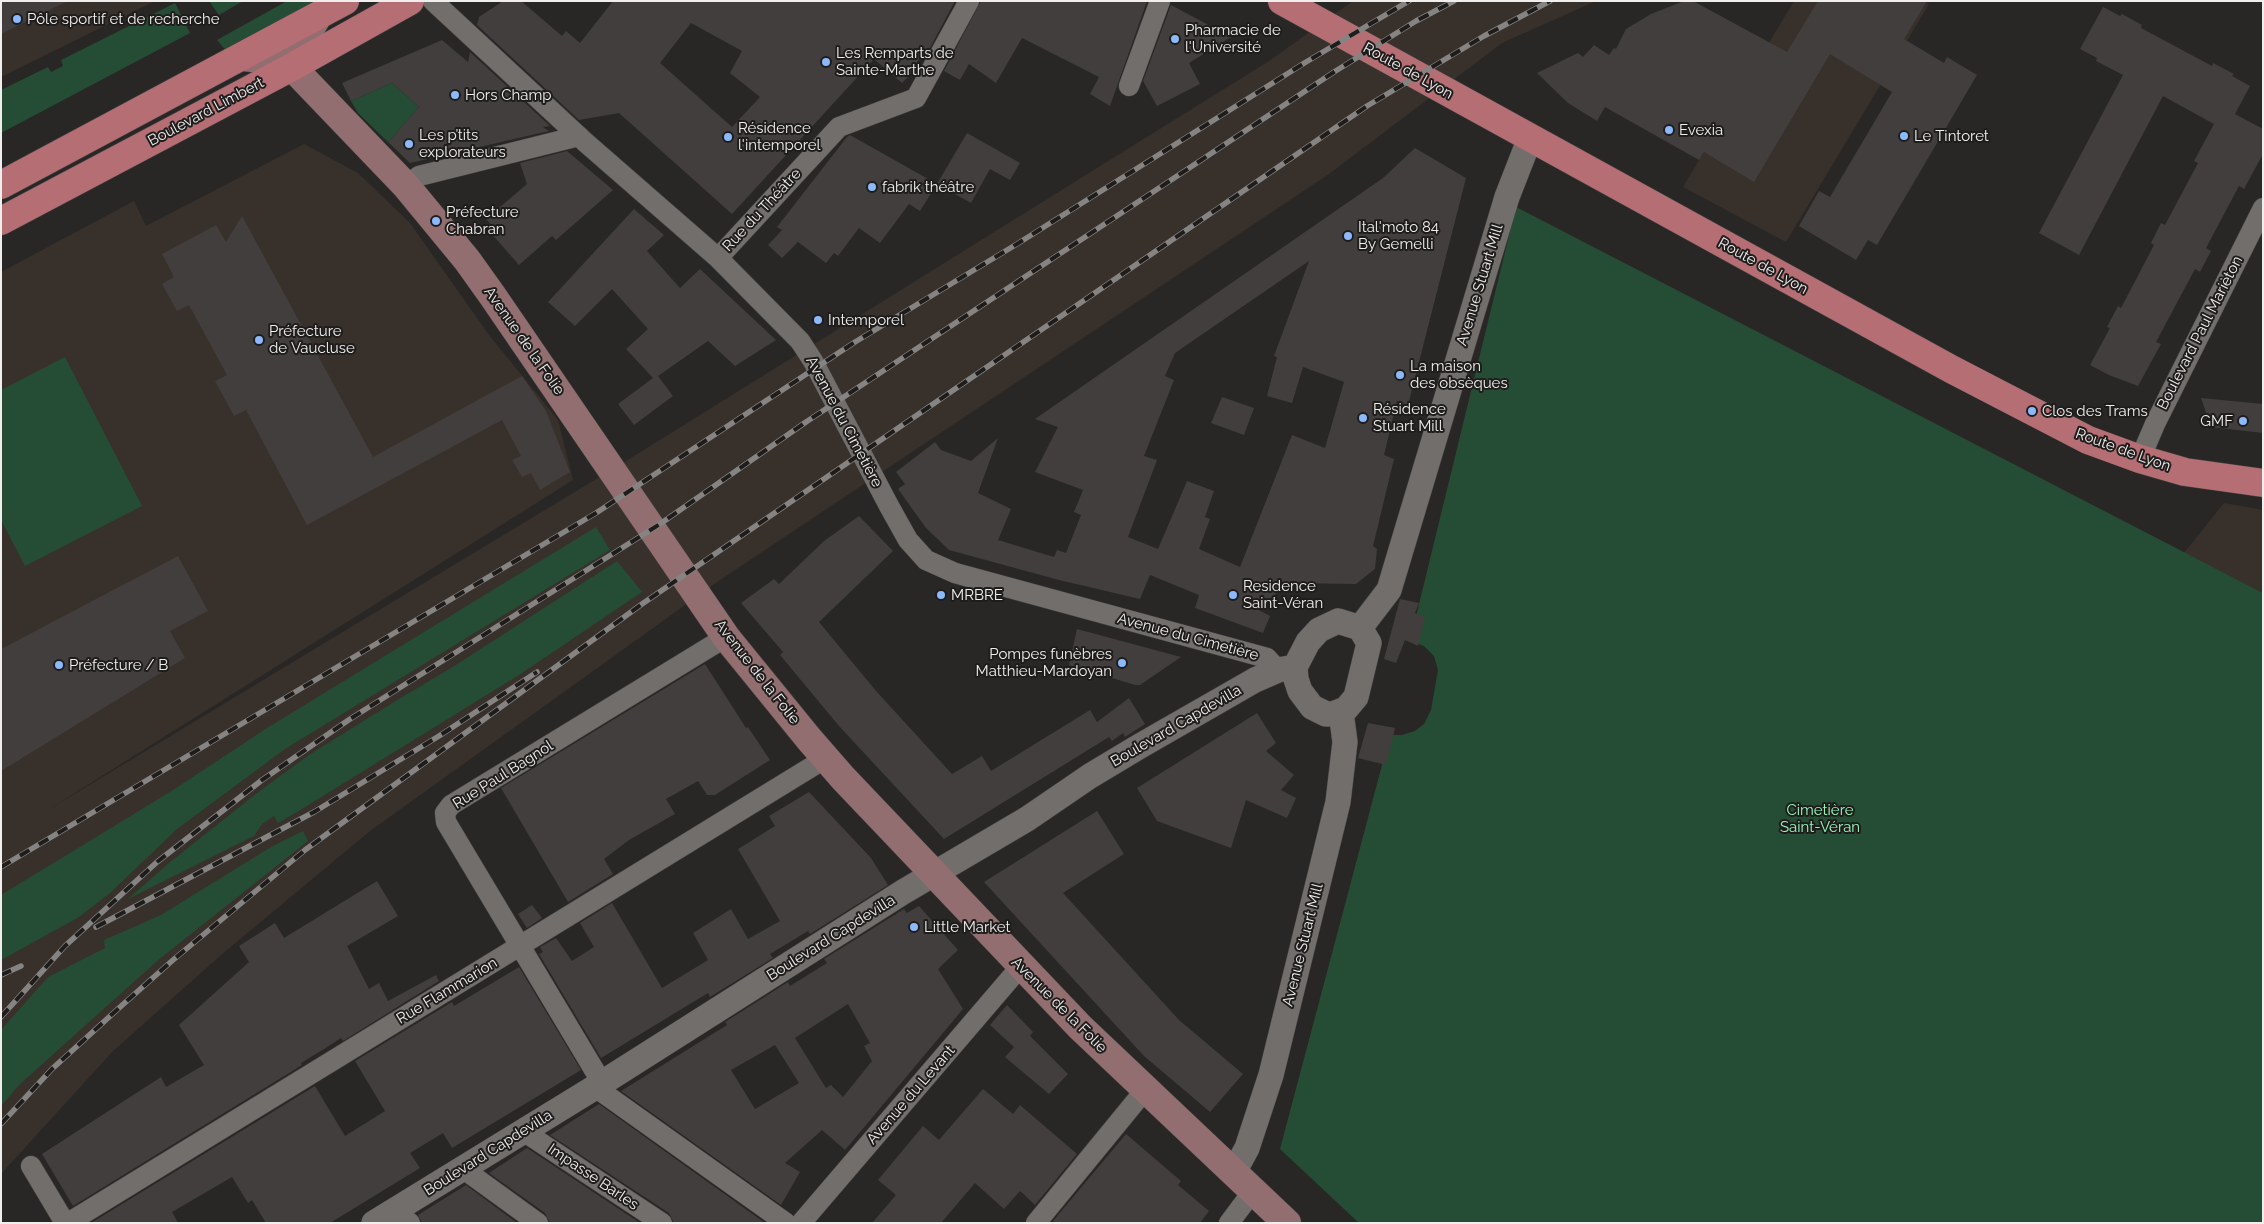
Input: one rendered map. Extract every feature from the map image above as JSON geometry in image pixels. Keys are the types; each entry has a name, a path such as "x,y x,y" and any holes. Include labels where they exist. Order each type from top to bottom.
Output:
{"main road":[{"name":"Boulevard Limbert","path":"1,185 345,1"},
{"name":"Boulevard Limbert","path":"1,221 292,67 410,1"},
{"name":"Route de Lyon","path":"1282,1 1951,369 2088,440 2140,459 2185,472 2263,483"},
{"path":"292,67 301,45 318,16"},
{"name":"Avenue de la Folie","path":"244,56 292,67 406,186 467,260 492,295 726,637 826,758 1080,1027 1287,1223"}],"street":[{"name":"Avenue du Cimetière","path":"433,1 579,136 718,258 800,341 813,361 876,484 908,540 926,560 955,572 1267,658 1287,668"},
{"name":"Rue du Théâtre","path":"718,258 839,127 916,98 969,1"},
{"path":"1129,86 1160,1"},
{"path":"406,186 419,176 579,136"},
{"name":"Avenue Stuart Mill","path":"1360,628 1388,590 1507,197 1530,138"},
{"name":"Boulevard Paul Marièton","path":"2140,459 2155,424 2263,208"},
{"path":"1338,621 1360,628 1369,643 1356,697 1341,712 1326,714 1312,707 1300,691 1296,679 1287,668 1308,642 1327,625 1338,621"},
{"name":"Rue Paul Bagnol","path":"599,1085 520,946 446,822 445,813 451,805 726,637"},
{"name":"Boulevard Capdevilla","path":"393,1219 462,1168 599,1085 935,873 1028,818 1090,776 1248,684 1287,668"},
{"name":"Avenue Stuart Mill","path":"1244,1182 1247,1148 1271,1074 1338,802 1345,742 1341,712"},
{"name":"Rue Flammarion","path":"67,1223 826,758"},
{"name":"Avenue du Levant","path":"801,1223 1021,966"},
{"path":"599,1085 786,1223"},
{"path":"1036,1223 1145,1090"},
{"name":"Impasse Barles","path":"523,1130 662,1223"},
{"path":"31,1166 67,1223"},
{"path":"462,1168 538,1223"},
{"path":"1229,1223 1244,1182"}],"shaded area":[{"path":"1,1 155,1 1,77"},
{"path":"1353,1 1596,1 1502,43 1329,174 720,580 370,831 221,955 113,1051 1,1174 1,272 134,201 146,226 304,144 358,173 410,223 489,335 558,420 573,480 43,813 626,461 1269,61"},
{"path":"1794,1 1924,1 1929,4 1786,242 1683,187"},
{"path":"2224,503 2263,510 2263,593 2184,553"}],"green space":[{"path":"209,1 243,1 219,15"},
{"path":"287,1 315,1 228,53 217,40"},
{"path":"175,3 190,33 1,133 1,90 48,67 51,72 63,66 61,60"},
{"path":"392,83 419,107 388,142 358,113 351,101"},
{"name":"Cimetière Saint-Véran","path":"1516,207 2263,593 2263,1223 1359,1223 1280,1149 1390,735 1402,735 1415,731 1424,724 1431,710 1438,670 1434,656 1424,646 1410,641"},
{"path":"65,357 142,506 25,566 1,520 1,390"},
{"path":"596,527 610,550 285,749 177,829 110,893 79,917 1,960 1,895 170,792 267,728"},
{"path":"617,561 642,592 519,675 297,812 278,823 274,816 262,824 254,836 128,899 169,863 257,793 309,755 451,668"},
{"path":"303,831 308,841 157,961 19,1085 1,1106 1,1030 48,977 105,948 104,940 161,915 271,847"}],"building":[{"name":"Pôle sportif et de recherche","path":"1,1 68,1 1,34"},
{"path":"503,1 521,1 562,36 566,31 580,43 613,1 955,1 924,59 920,57 911,74 902,83 874,59 732,214 619,113 579,120 477,25 479,17","holes":["691,23 742,51 730,73 760,97 732,127 660,63"]},
{"path":"981,1 1147,1 1110,106 1090,94 1099,77 1022,38 996,83 969,64 960,80 944,71"},
{"path":"1684,1 1693,1 1787,52 1818,1 1927,1 1904,39 1944,63 1947,57 1977,75 1877,245 1868,240 1856,260 1799,226 1819,191 1830,197 1892,92 1830,54 1754,182 1704,152 1699,160 1605,107 1597,121 1568,103 1537,73 1578,53 1583,57 1594,45 1609,55 1614,48 1616,49 1626,29 1651,14"},
{"path":"1171,5 1231,37 1189,63 1200,84 1157,106 1143,81"},
{"path":"2103,7 2120,16 2122,14 2142,25 2141,28 2212,66 2213,63 2234,74 2232,76 2250,86 2235,114 2263,129 2263,154 2244,189 2239,186 2206,248 2211,251 2200,272 2195,269 2156,342 2161,344 2138,386 2109,375 2090,365 2110,328 2107,327 2118,306 2121,308 2154,245 2151,243 2161,223 2165,225 2198,163 2194,161 2214,124 2163,96 2079,255 2039,233 2123,75 2096,61 2097,58 2080,49"},
{"name":"Hors Champ","path":"442,40 468,62 470,52 550,126 543,127 549,131 410,163 388,142 419,107 392,83 351,101 342,83"},
{"path":"967,133 1020,163 1010,180 990,169 971,203 937,184"},
{"name":"fabrik théâtre","path":"850,135 937,184 920,211 909,204 880,243 859,228 838,256 834,253 826,263 798,242 782,258 768,245 782,230 777,227"},
{"path":"1415,148 1466,178 1408,405 1397,401 1384,455 1394,459 1373,546 1377,549 1375,569 1356,584 1289,583 1257,609 1270,616 1263,633 1195,608 1199,595 1150,575 1140,599 1059,580 949,550 926,528 898,489 905,484 896,472 935,442 941,450 971,461 998,438 978,493 1011,509 998,540 1054,557 1057,550 1066,553 1081,515 1074,512 1083,490 1035,472 1058,427 1035,419 1383,178","holes":["1309,261 1274,356 1277,357 1267,396 1292,403 1303,367 1344,382 1325,448 1292,435 1240,567 1199,549 1210,519 1205,517 1214,491 1187,481 1158,549 1128,537 1157,460 1144,456 1174,380 1165,376 1175,353"]},
{"path":"567,151 613,190 556,240 552,236 519,265 491,233 495,229 486,219 527,184 520,163"},
{"path":"634,209 664,235 647,251 680,288 700,269 776,340 735,366 708,341 658,376 673,396 634,425 618,404 653,378 626,349 648,329 612,289 575,326 548,302"},
{"name":"Préfecture de Vaucluse","path":"242,216 373,457 522,376 546,411 570,472 540,490 531,473 522,477 512,460 521,456 502,420 307,525 246,410 234,416 215,381 227,375 189,305 177,311 162,284 174,277 162,254 216,225 226,242"},
{"path":"1222,397 1254,408 1244,435 1211,423"},
{"path":"2201,398 2263,404 2263,433 2211,427"},
{"path":"859,516 893,551 819,622 877,692 952,774 982,756 991,771 1090,710 1097,722 1129,698 1145,724 1125,737 1123,733 1112,741 1109,737 944,839 839,726 780,655 783,652 741,603 774,579 779,584 824,541"},
{"name":"Préfecture / B","path":"178,556 208,611 170,631 185,658 1,771 1,649"},
{"path":"1400,599 1419,603 1415,613 1425,617 1418,646 1405,640 1396,663 1384,659"},
{"path":"1077,629 1181,657 1140,685 1135,685 1069,665"},
{"path":"705,664 746,728 748,727 770,760 715,795 707,795 698,781 666,799 675,814 629,840 604,859 613,874 568,902 501,788"},
{"path":"1257,713 1276,743 1266,751 1294,775 1281,790 1296,798 1287,818 1246,800 1231,848 1157,821 1137,788"},
{"path":"1368,723 1395,728 1386,765 1358,758"},
{"path":"809,792 871,858 888,885 810,934 808,931 770,954 773,958 710,997 708,993 601,1058 539,954 543,952 540,947 556,938 572,961 594,947 580,923 612,903 662,988 708,960 693,933 731,909 748,939 780,921 738,849 775,826 769,816"},
{"path":"1097,811 1124,854 1063,893 1179,1020 1243,1074 1210,1112 1144,1056 984,882"},
{"path":"377,881 398,916 347,946 369,989 379,983 388,1001 436,975 439,981 343,1041 341,1038 301,1063 302,1065 73,1206 42,1154 161,1077 166,1087 204,1065 179,1025 249,962 239,946 275,923 284,938"},
{"path":"532,905 542,918 527,928 518,914"},
{"path":"919,906 958,950 938,969 963,1009 845,1150 822,1130 785,1163 800,1172 781,1205 621,1091 727,1025 725,1022 788,982 790,986 827,963 824,959 904,909 907,913","holes":["848,1004 870,1043 864,1046 872,1061 843,1097 831,1085 826,1088 795,1038","775,1045 799,1083 755,1109 731,1070"]},
{"path":"519,967 581,1070 452,1148 443,1133 410,1153 420,1168 330,1223 266,1223 252,1200 248,1203 232,1177 172,1212 178,1223 91,1223 315,1086 345,1136 385,1111 355,1061 452,1002 454,1006"},
{"path":"1007,1005 1033,1032 1030,1036 1068,1074 1049,1094 1005,1057 1014,1047 990,1025"},
{"path":"983,1089 1013,1114 1020,1105 1077,1154 1035,1205 1020,1191 1004,1209 975,1183 941,1223 872,1223 896,1195 878,1180 923,1126 939,1140"},
{"path":"599,1104 765,1223 674,1223 669,1213 550,1135"},
{"path":"1126,1134 1181,1181 1178,1185 1209,1211 1200,1223 1055,1223 1053,1221"},
{"path":"527,1148 640,1223 550,1223 545,1213 489,1173"},
{"path":"466,1185 517,1223 422,1223 418,1215"}],"railway":[{"path":"1,867 596,513 855,342 1017,244 1306,62 1409,1"},
{"path":"1,1017 65,946 157,862 262,780 350,719 660,524 806,422 1334,72 1416,21 1454,1"},
{"path":"1,1124 52,1069 119,1008 173,960 305,850 642,604 1367,106 1484,36 1550,1"},
{"path":"96,927 314,812 439,736 537,672"},
{"path":"1,975 21,966"}],"place":[{"name":"Pôle sportif et de recherche","path":"17,19"},
{"name":"Pharmacie de l'Université","path":"1175,39"},
{"name":"Les Remparts de Sainte-Marthe","path":"826,62"},
{"name":"Hors Champ","path":"455,95"},
{"name":"Evexia","path":"1669,130"},
{"name":"Le Tintoret","path":"1904,136"},
{"name":"Résidence l'intemporel","path":"728,137"},
{"name":"Les p’tits explorateurs","path":"409,144"},
{"name":"fabrik théâtre","path":"872,187"},
{"name":"Préfecture Chabran","path":"436,221"},
{"name":"Ital'moto 84 By Gemelli","path":"1348,236"},
{"name":"Intemporel","path":"818,320"},
{"name":"Préfecture de Vaucluse","path":"259,340"},
{"name":"La maison des obsèques","path":"1400,375"},
{"name":"Clos des Trams","path":"2032,411"},
{"name":"Résidence Stuart Mill","path":"1363,418"},
{"name":"GMF","path":"2243,421"},
{"name":"MRBRE","path":"941,595"},
{"name":"Residence Saint-Véran","path":"1233,595"},
{"name":"Pompes funèbres Matthieu-Mardoyan","path":"1122,663"},
{"name":"Préfecture / B","path":"59,665"},
{"name":"Little Market","path":"914,927"}]}
